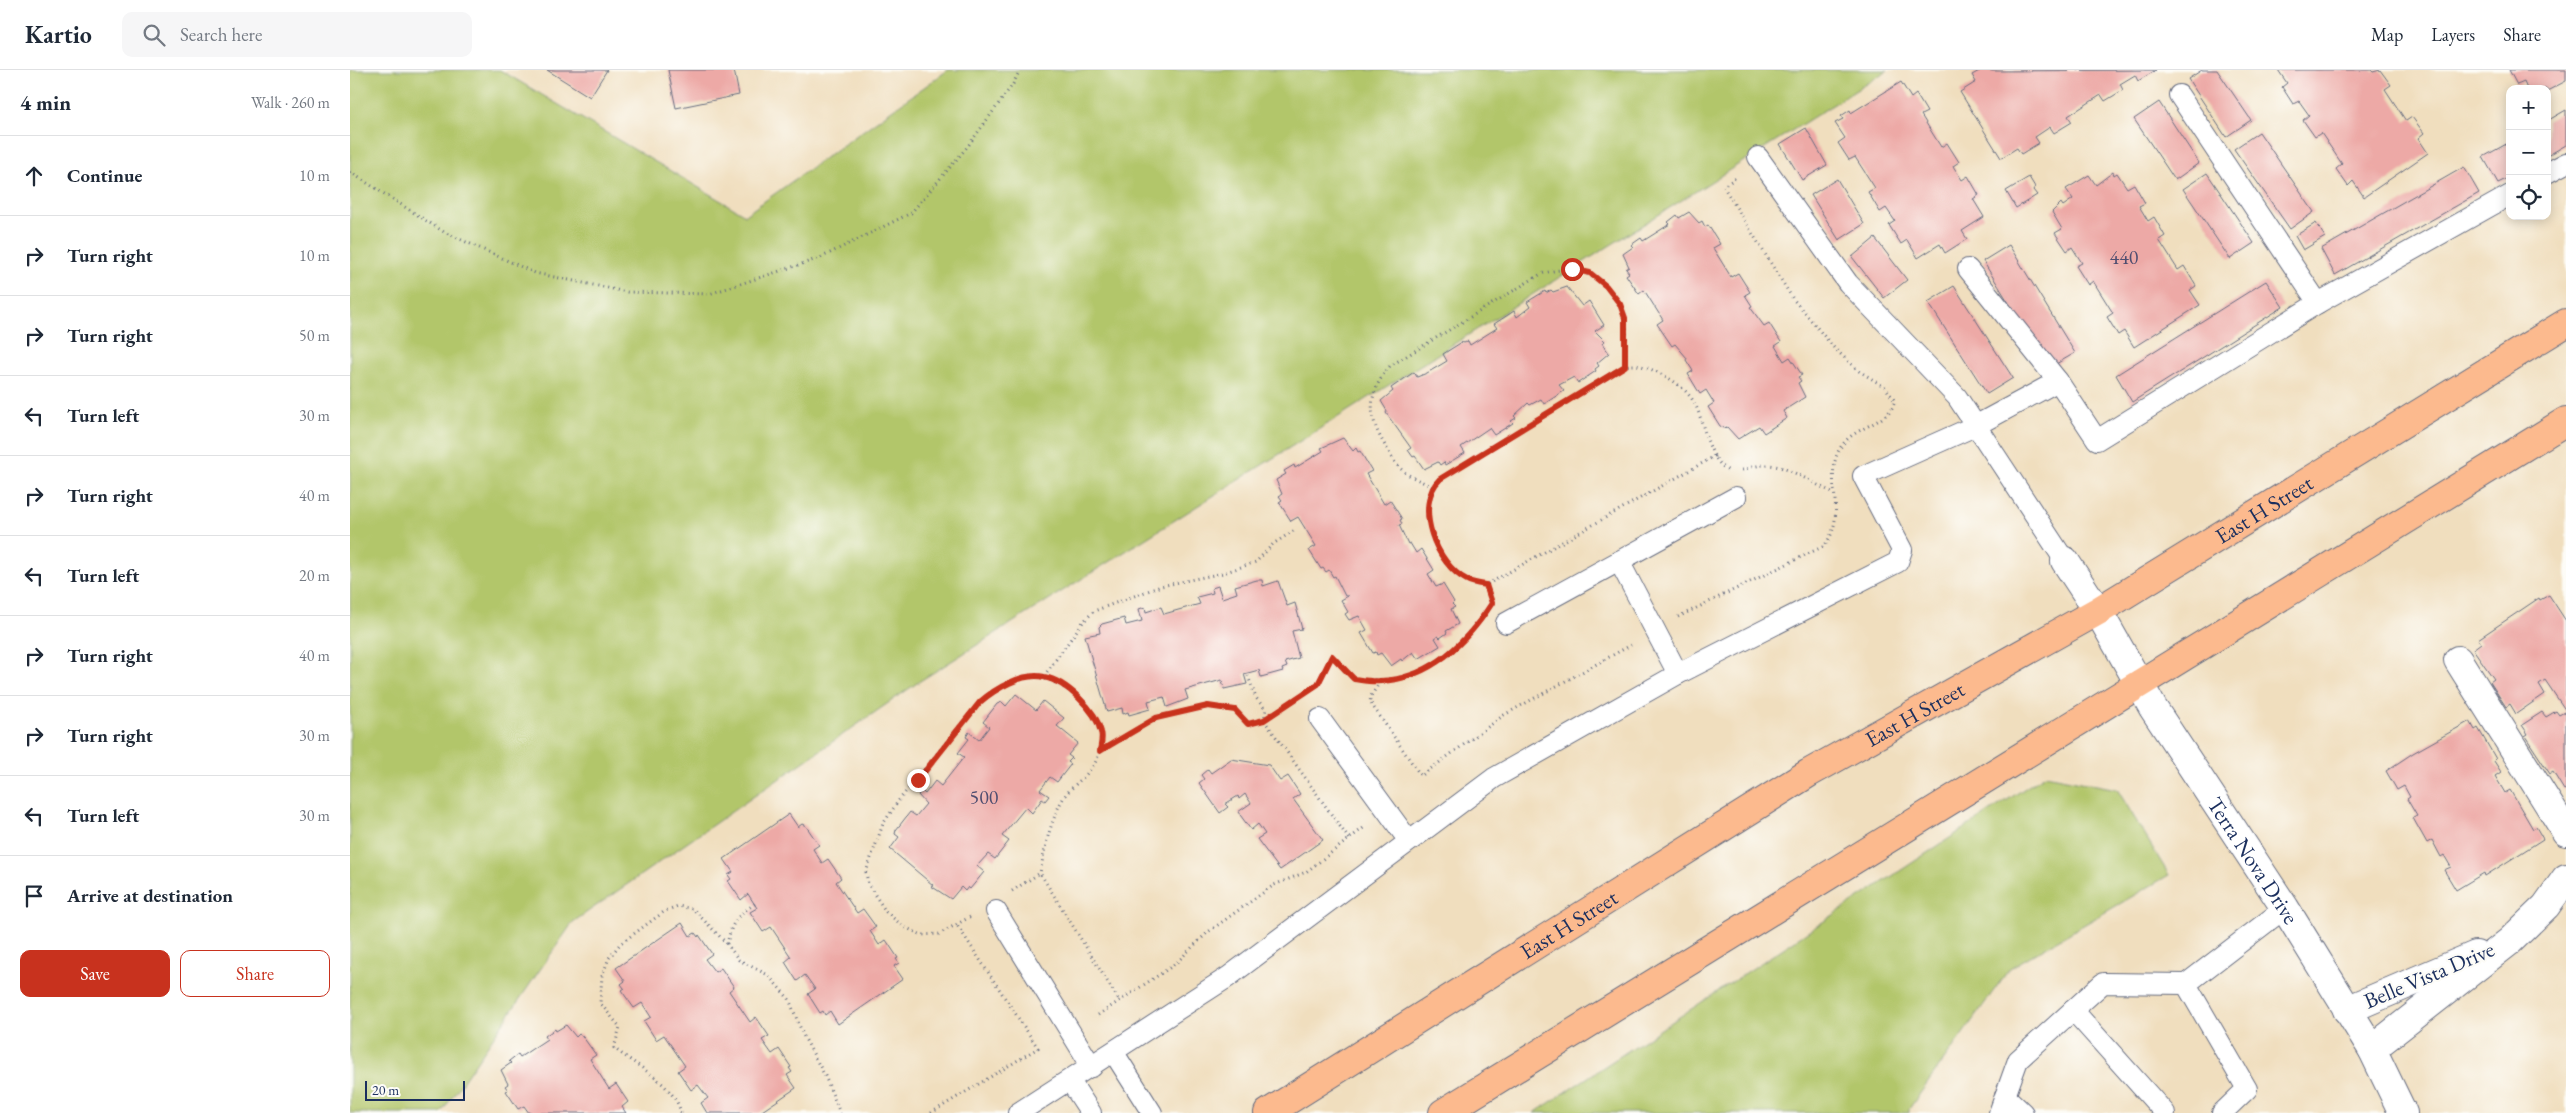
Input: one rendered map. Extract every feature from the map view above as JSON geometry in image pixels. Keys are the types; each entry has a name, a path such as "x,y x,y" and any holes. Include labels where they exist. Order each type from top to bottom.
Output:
{"main road":[{"name":"East H Street","path":"1268,1113 1809,773 2098,611 2566,324"},
{"path":"1443,1113 2566,421"}],"street":[{"name":"Terra Nova Drive","path":"2065,561 2098,611 2140,685 2285,908 2372,1049 2403,1113"},
{"path":"2458,660 2566,832"},
{"name":"Belle Vista Drive","path":"2372,1049 2510,940 2546,906 2566,878"},
{"name":"Belle Vista Drive","path":"2347,1010 2510,940"}],"lane":[{"path":"2178,95 2318,303"},
{"path":"1758,157 1848,283 1957,397 2065,561"},
{"path":"2551,172 2566,163"},
{"path":"1968,269 2058,381 2097,440 2318,303 2506,197"},
{"path":"1018,1113 1114,1054 1228,977 1494,778 1678,674 1898,562 1902,550 1863,476 1975,426 2058,381"},
{"path":"1506,623 1736,497"},
{"path":"1619,562 1678,674"},
{"path":"1320,719 1409,841"},
{"path":"2023,1113 2002,1104 2018,1060 2103,983 2186,984 2285,908"},
{"path":"996,911 1092,1067"},
{"path":"2186,984 2247,1089 2222,1113"},
{"path":"2073,1010 2165,1113"},
{"path":"1114,1054 1152,1113"},
{"path":"1070,1081 1091,1113"}],"path":[{"path":"350,172 444,232 535,273 628,292 709,294 820,258 911,213 968,146 1020,70"},
{"path":"1672,609 1677,617 1824,546 1832,537 1836,522 1834,462 1840,449 1859,429 1882,419 1892,410 1895,401 1885,387 1859,371 1835,349 1793,299 1723,186 1739,176"},
{"path":"1432,487 1402,470 1378,434 1372,416 1372,397 1380,379 1390,366 1541,274 1556,269 1572,269 1590,273 1606,286 1620,304 1625,318 1625,366"},
{"path":"1715,456 1486,585 1467,581 1446,563 1435,540 1428,516 1428,499 1432,487 1440,479 1625,366 1635,364 1645,366 1683,388 1695,404 1715,456 1722,468 1732,473"},
{"path":"1738,471 1766,465 1783,468 1817,487 1836,494"},
{"path":"1044,676 1083,622 1094,611 1161,586 1224,573 1256,562 1273,544 1295,530"},
{"path":"1486,585 1492,603"},
{"path":"1100,751 1156,718 1208,706 1235,710 1248,724 1264,720 1318,684 1332,656 1354,679 1380,682 1411,676 1441,661 1468,636 1482,617"},
{"path":"1380,682 1370,696 1370,702 1421,776 1504,715 1638,641"},
{"path":"973,915 939,934 922,935 904,927 886,912 868,884 866,872 883,824 899,800 980,702 993,691 1013,681 1044,676 1070,691 1081,700 1096,718 1102,733 1100,751 1091,769 1065,796 1049,828 1040,873 1120,1002"},
{"path":"1248,676 1256,698 1266,710 1264,720 1349,839"},
{"path":"1098,1015 1174,964 1215,927 1274,885 1306,872 1369,824"},
{"path":"1007,894 1040,873"},
{"path":"727,944 731,925 742,912 754,904"},
{"path":"681,1113 673,1096 660,1082 614,1048 620,1027 600,1003 602,976 609,958 620,944 665,911 678,906 693,909 727,944 739,960 768,975 790,999 803,1035 825,1076 840,1113"},
{"path":"931,1113 1038,1048 957,925"}],"green space":[{"path":"350,70 500,70 745,215 948,70 1888,70 920,681 573,922 441,1113 350,1113"},
{"path":"2045,775 2117,789 2169,875 2010,968 1909,1109 1909,1113 1534,1113"}],"building":[{"path":"547,70 607,70 590,97"},
{"path":"668,70 734,70 739,95 676,108"},
{"path":"1981,70 2156,70 2138,81 2135,75 2120,84 2123,90 2105,101 2101,95 2068,116 2072,122 2054,133 2050,127 2035,137 2039,143 2021,154 2017,148 2001,158 1960,92 1976,82 1972,75"},
{"path":"2202,70 2217,70 2251,120 2226,137 2188,79"},
{"path":"2278,70 2371,70 2373,72 2380,70 2391,85 2385,89 2406,121 2412,117 2424,133 2418,138 2428,153 2364,197 2353,181 2348,186 2336,169 2342,164 2321,133 2315,137 2303,120 2309,115 2299,101 2293,104 2282,87 2287,83"},
{"path":"2509,70 2566,70 2566,81 2551,89 2551,85 2525,85 2524,82 2517,85"},
{"path":"1901,82 1911,98 1916,94 1927,112 1921,115 1941,147 1947,143 1959,162 1953,166 1962,180 1968,176 1979,195 1973,199 1984,217 1962,231 1967,239 1945,253 1940,244 1918,258 1907,240 1901,244 1889,225 1895,221 1886,208 1880,212 1868,192 1875,188 1855,157 1849,160 1838,143 1845,138 1835,123 1843,119 1841,116 1850,110 1851,113"},
{"path":"2159,102 2199,163 2175,180 2134,119"},
{"path":"2566,110 2566,145 2551,154 2551,130 2551,119"},
{"path":"1806,128 1827,165 1802,180 1780,144"},
{"path":"2259,132 2314,212 2290,229 2234,149"},
{"path":"2506,144 2506,179 2498,183 2483,157"},
{"path":"2464,167 2479,193 2335,275 2321,249"},
{"path":"2113,172 2114,175 2117,173 2127,188 2134,184 2145,203 2139,206 2148,221 2154,217 2165,236 2159,240 2178,270 2184,266 2196,286 2190,290 2200,305 2134,347 2124,331 2118,335 2107,317 2113,313 2093,281 2088,285 2076,266 2082,263 2072,247 2067,251 2055,233 2062,229 2052,212 2061,203 2063,206 2073,199 2066,189 2089,175 2096,185"},
{"path":"2207,173 2254,243 2230,259 2183,189"},
{"path":"2029,177 2035,187 2033,190 2037,195 2016,208 2006,191"},
{"path":"1837,179 1864,224 1839,240 1811,195"},
{"path":"1689,212 1699,223 1702,221 1705,227 1708,225 1720,244 1713,248 1731,277 1738,273 1750,292 1745,295 1752,306 1750,307 1764,326 1769,323 1781,342 1775,346 1784,361 1790,357 1802,375 1798,377 1801,381 1798,383 1805,397 1783,411 1787,418 1764,433 1759,426 1738,439 1727,427 1720,426 1708,407 1714,403 1706,390 1700,394 1688,374 1693,371 1686,360 1687,358 1675,344 1672,346 1657,324 1663,320 1644,290 1639,294 1626,275 1629,273 1626,269 1629,267 1623,254 1633,247 1631,245 1641,238 1643,241 1670,224 1668,222 1677,215 1679,218"},
{"path":"2316,223 2325,237 2303,250 2295,236"},
{"path":"1875,238 1907,280 1884,298 1852,257"},
{"path":"2009,245 2075,353 2049,368 1983,261"},
{"path":"2266,281 2283,307 2132,402 2116,375"},
{"path":"1954,286 2013,378 1987,394 1928,302"},
{"path":"1567,287 1582,306 1589,301 1604,325 1595,331 1605,341 1602,343 1609,353 1597,363 1599,366 1595,369 1596,371 1578,383 1574,377 1559,385 1564,391 1544,404 1541,399 1530,405 1528,403 1514,416 1516,418 1511,421 1513,423 1494,435 1489,428 1461,447 1465,453 1445,465 1444,462 1440,465 1438,462 1424,469 1408,450 1411,448 1386,413 1387,411 1381,401 1393,391 1391,388 1414,372 1417,377 1447,361 1443,354 1462,342 1468,341 1470,345 1497,328 1494,324 1514,311 1517,317 1530,307 1527,302 1545,291 1546,293 1551,290 1553,292"},
{"path":"1343,438 1353,451 1356,448 1358,452 1360,451 1372,471 1366,474 1384,504 1390,500 1402,519 1400,520 1402,524 1399,525 1408,544 1410,543 1416,553 1421,549 1434,570 1428,574 1436,587 1443,584 1454,602 1452,604 1455,607 1451,609 1458,624 1446,631 1447,633 1440,638 1438,636 1435,638 1440,646 1418,659 1413,652 1402,661 1401,659 1391,666 1381,653 1377,655 1376,652 1373,653 1361,633 1367,630 1359,616 1349,620 1345,614 1348,612 1341,600 1348,596 1345,596 1335,576 1333,577 1329,570 1326,572 1323,568 1321,569 1309,550 1316,546 1298,517 1291,521 1279,502 1282,500 1279,496 1282,494 1276,480 1286,474 1284,471 1294,465 1295,468 1323,451 1321,448"},
{"path":"1262,580 1263,586 1278,581 1287,606 1295,603 1302,629 1292,631 1299,658 1285,662 1287,667 1282,669 1283,671 1261,677 1259,670 1244,674 1247,684 1224,689 1222,680 1185,690 1188,699 1167,707 1164,697 1148,701 1150,709 1129,715 1128,712 1123,714 1122,708 1107,712 1085,636 1100,633 1099,627 1102,624 1124,618 1126,625 1142,621 1139,609 1145,607 1146,612 1161,607 1164,614 1200,604 1197,597 1213,593 1212,588 1218,586 1222,598 1237,593 1235,586"},
{"path":"2549,595 2566,621 2566,711 2545,680 2539,684 2545,694 2516,714 2510,704 2506,707 2490,682 2494,679 2473,649 2481,643 2478,639 2539,598 2540,600"},
{"path":"1016,694 1036,710 1043,701 1064,718 1057,726 1078,743 1068,755 1072,758 1068,762 1071,764 1057,782 1050,777 1040,790 1049,796 1045,801 1042,799 1032,813 1026,807 1002,836 1009,841 995,859 988,854 977,866 984,872 970,889 968,887 965,891 961,887 951,899 931,886 933,885 890,849 899,837 895,834 896,830 910,812 916,816 926,804 918,795 922,791 925,794 935,781 941,786 964,757 958,753 969,739 966,737 969,732 979,740 989,727 983,722 997,704 1002,702 1006,706"},
{"path":"2556,711 2559,715 2566,711 2566,789 2564,790 2553,772 2550,774 2525,736 2528,734 2522,725 2542,712 2546,717"},
{"path":"2470,721 2475,730 2478,728 2496,759 2494,761 2501,772 2495,776 2505,793 2510,790 2533,829 2536,827 2543,839 2485,876 2484,873 2456,890 2444,870 2451,867 2444,855 2441,857 2432,840 2427,843 2413,818 2417,816 2407,799 2410,797 2404,786 2397,790 2386,771 2413,753"},
{"path":"1231,759 1269,765 1280,781 1288,776 1300,794 1293,799 1323,840 1280,870 1257,839 1265,834 1258,824 1251,830 1238,812 1251,803 1245,794 1239,799 1238,796 1225,804 1228,807 1220,813 1199,783 1204,779 1201,775 1208,769 1211,773"},
{"path":"789,814 798,827 802,824 806,826 819,845 813,849 822,863 828,859 841,878 836,882 857,913 863,909 876,927 870,931 879,945 886,940 898,958 896,959 899,963 894,966 903,979 838,1024 830,1011 825,1015 823,1011 820,1013 808,994 815,989 805,975 797,981 785,962 791,957 771,927 763,932 750,912 757,908 748,894 741,900 728,881 731,879 728,875 733,872 724,859"},
{"path":"682,923 690,936 695,933 698,937 699,935 712,954 705,959 715,972 721,968 734,987 729,991 750,1022 756,1017 769,1036 762,1040 772,1054 779,1049 791,1067 789,1068 792,1072 787,1075 796,1088 759,1113 707,1113 701,1103 708,1098 698,1085 691,1090 678,1071 685,1066 664,1035 656,1040 644,1021 651,1017 642,1003 634,1008 621,990 624,988 621,984 625,981 616,968"},
{"path":"566,1025 576,1037 579,1034 583,1037 596,1055 590,1059 609,1089 616,1084 628,1102 622,1107 626,1113 529,1113 524,1106 518,1109 506,1091 508,1090 505,1086 508,1084 501,1070 511,1063 509,1061 518,1054 520,1057 547,1039 545,1036 555,1029 556,1031"}],"route":[{"path":"918,780 980,702 993,691 1013,681 1044,676 1065,687 1081,700 1096,718 1102,733 1100,751 1156,718 1208,706 1235,710 1248,724 1264,720 1318,684 1332,656 1354,679 1380,682 1411,676 1441,661 1468,636 1492,603 1486,585 1467,581 1446,563 1435,540 1428,516 1428,499 1432,487 1440,479 1625,366 1625,318 1620,304 1606,286 1590,273 1572,269"}]}
